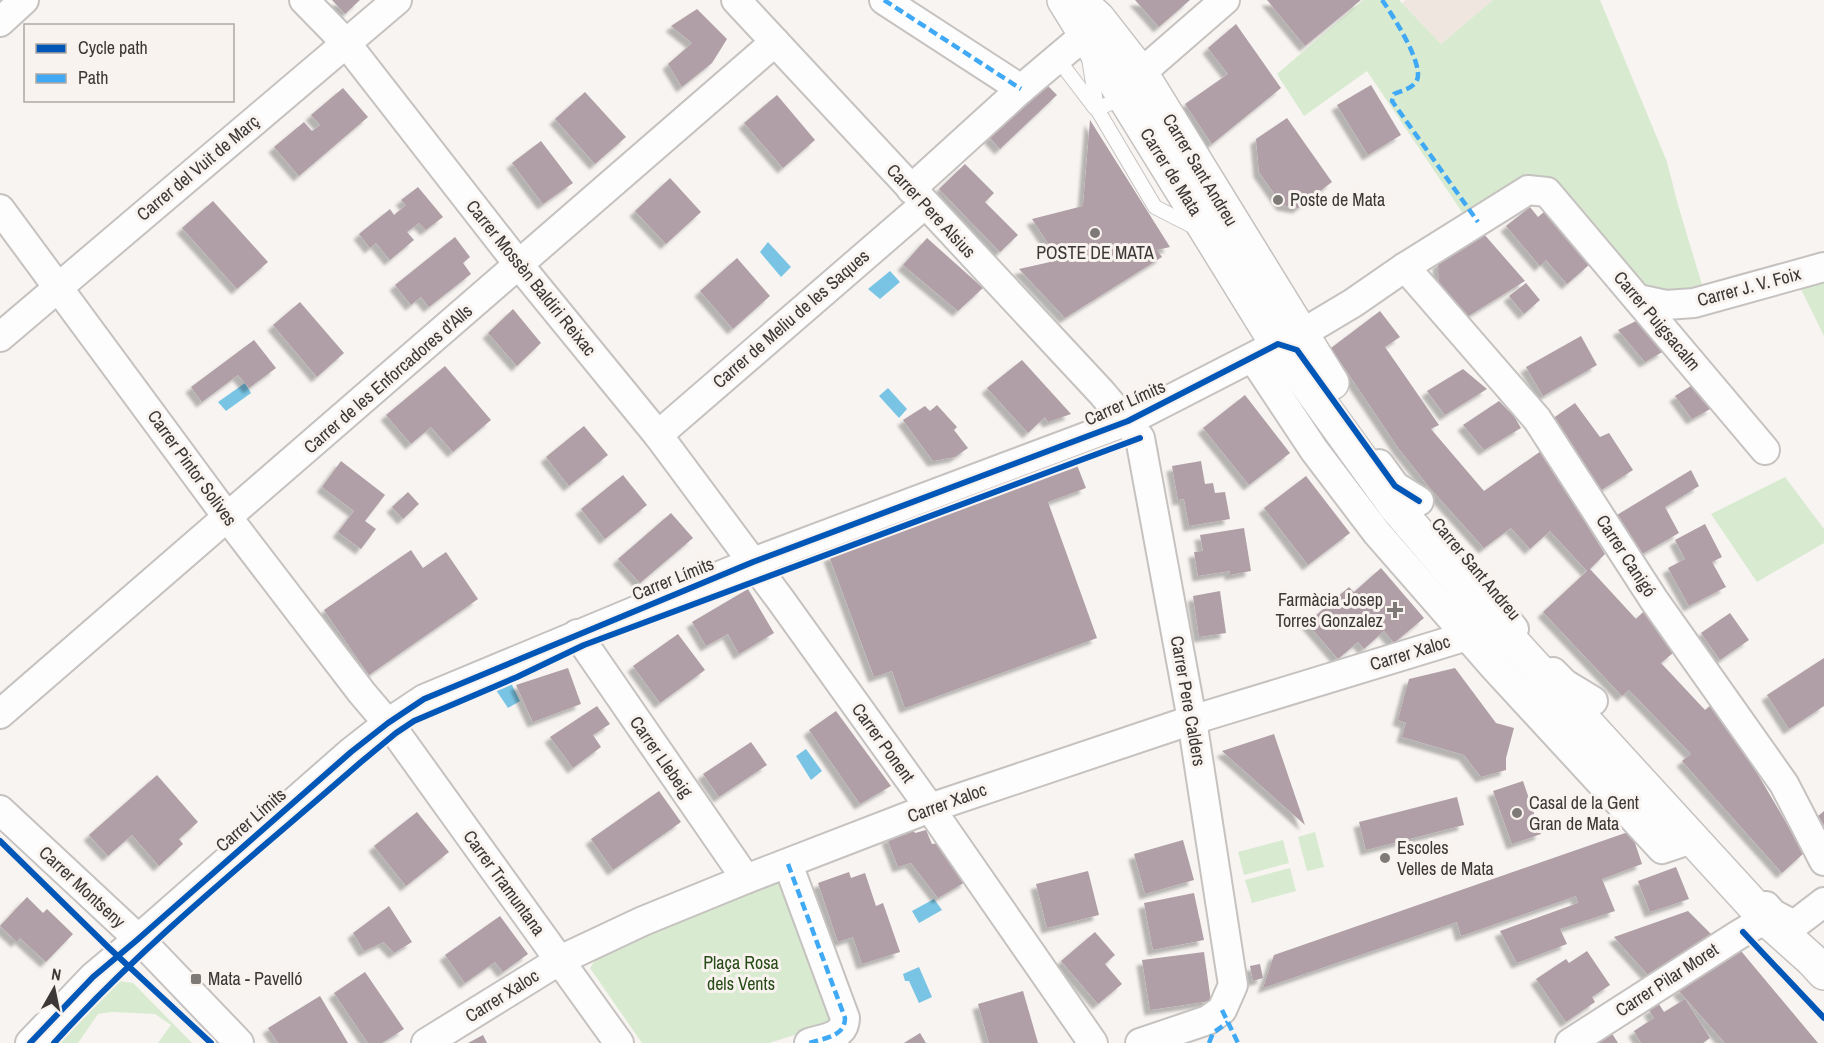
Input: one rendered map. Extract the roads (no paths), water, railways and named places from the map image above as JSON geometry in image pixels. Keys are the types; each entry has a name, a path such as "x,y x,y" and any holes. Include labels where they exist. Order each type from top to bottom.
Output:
{"main road":[{"name":"Carrer de Mata","path":"1064,0 1233,273 1287,340"},
{"name":"Carrer Sant Andreu","path":"1078,0 1098,18 1121,93 1205,178 1287,340 1395,506 1480,629 1652,795 1677,844 1777,919"},
{"name":"Carrer Sant Andreu","path":"1287,340 1333,385 1419,501 1517,618 1593,701 1818,966"}],"street":[{"path":"0,22 24,0"},
{"name":"Carrer Mossèn Baldiri Reixac","path":"304,0 346,43 519,265 658,435 753,562"},
{"name":"Carrer del Vuit de Març","path":"0,338 397,0"},
{"name":"Carrer Pere Alsius","path":"736,0 1128,421"},
{"path":"884,0 1021,88"},
{"path":"1121,93 1225,0"},
{"name":"Carrer de Meliu de les Saques","path":"658,435 918,197 1021,88 1085,35"},
{"name":"Carrer de les Enforcadores d'Alls","path":"0,714 775,42"},
{"name":"Carrer Límits","path":"30,1043 93,977 351,752 424,699 753,562 1128,421 1287,340 1353,303 1405,267 1528,190 1547,192"},
{"name":"Carrer Puigsacalm","path":"1547,192 1765,450"},
{"name":"Carrer Pintor Solives","path":"0,209 228,518 362,693 388,723"},
{"name":"Carrer Canigó","path":"1405,267 1537,419 1654,600 1784,784 1824,861"},
{"name":"Carrer J. V. Foix","path":"1638,299 1666,305 1694,303 1824,267"},
{"name":"Carrer Pere Calders","path":"1128,421 1140,438 1192,720 1233,985 1222,1010 1208,1020 1140,1043"},
{"name":"Carrer Ponent","path":"753,562 930,808 1093,1043"},
{"path":"1480,629 1510,624 1564,684 1593,701"},
{"path":"1480,629 1677,844"},
{"name":"Carrer Xaloc","path":"426,1043 560,960 643,921 746,879 930,808 1192,720 1480,629"},
{"name":"Carrer Llebeig","path":"577,634 746,879"},
{"name":"Carrer Tramuntana","path":"388,723 619,1043"},
{"path":"1652,795 1675,810 1777,919"},
{"name":"Carrer Montseny","path":"0,810 147,947 239,1043"},
{"path":"788,864 845,1018 845,1026 841,1032 809,1043"},
{"name":"Carrer Pilar Moret","path":"1570,1043 1777,919 1824,902"}],"lane":[{"path":"1057,58 1121,93"}],"water":[{"path":"768,242 791,267 781,277 760,252"},
{"path":"890,271 900,282 880,299 868,289"},
{"path":"245,383 251,393 226,411 218,402"},
{"path":"888,388 907,409 899,418 879,396"},
{"path":"510,681 520,701 508,708 494,687"},
{"path":"806,749 822,771 811,780 796,756"},
{"path":"934,899 942,910 919,923 912,911"},
{"path":"919,967 932,997 919,1003 909,981 905,981 903,974"}],"place":[{"name":"Poste de Mata","path":"1278,200"},
{"name":"POSTE DE MATA","path":"1095,233"},
{"name":"Farmàcia Josep Torres Gonzalez","path":"1395,610"},
{"name":"Casal de la Gent Gran de Mata","path":"1517,813"},
{"name":"Escoles Velles de Mata","path":"1385,858"},
{"name":"Mata - Pavelló","path":"196,979"}],"park label":[{"name":"Plaça Rosa dels Vents","path":"741,973"}]}
